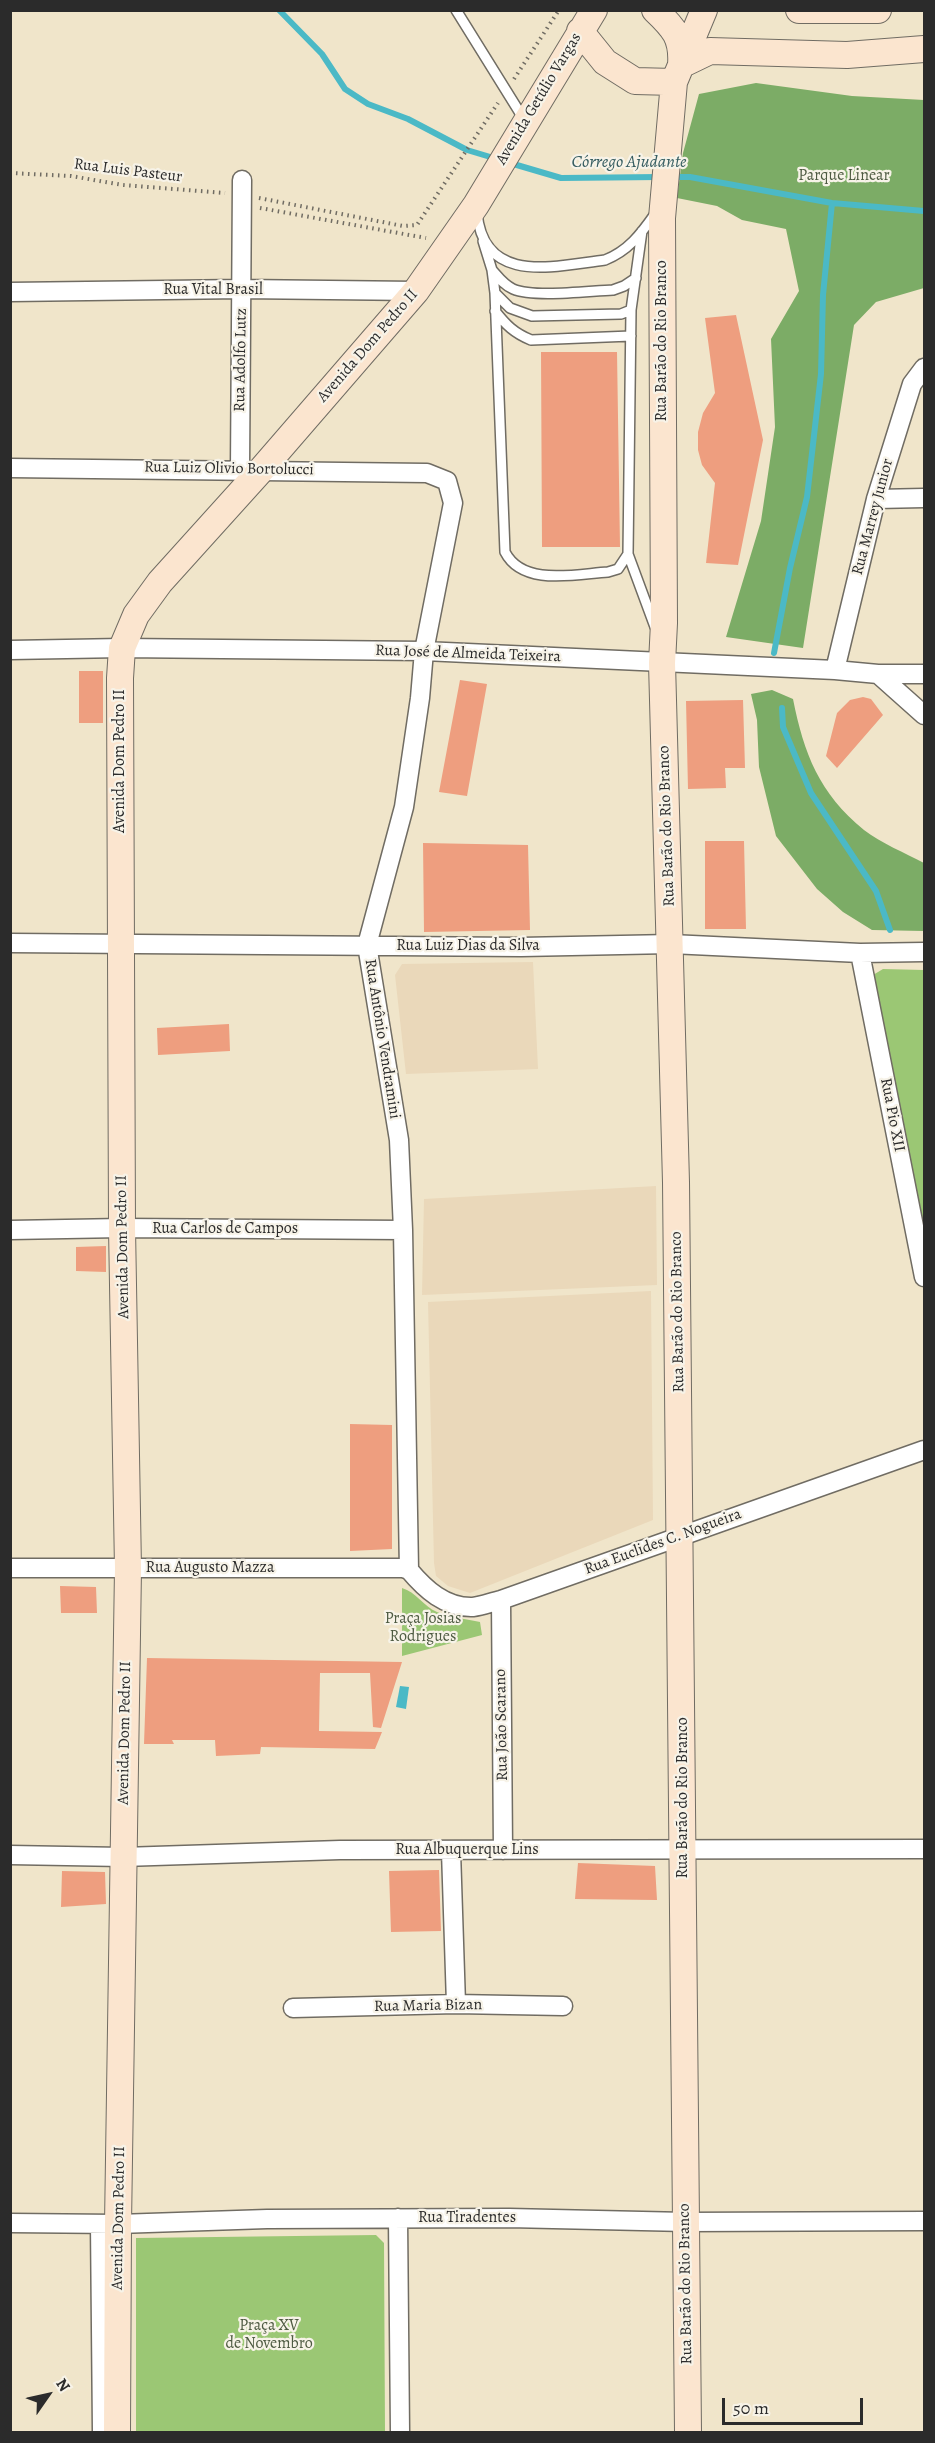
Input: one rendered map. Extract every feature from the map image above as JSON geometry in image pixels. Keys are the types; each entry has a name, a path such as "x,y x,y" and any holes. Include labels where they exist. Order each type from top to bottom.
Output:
{"main road":[{"path":"655,10 676,33 682,47 668,152 665,197"},
{"path":"677,74 704,10"},
{"path":"799,10 878,10"},
{"path":"587,21 605,62 635,81 677,74 711,51 848,55 924,49"},
{"name":"Avenida Getúlio Vargas","path":"480,197 587,21"},
{"name":"Avenida Dom Pedro II","path":"117,2433 109,2224 123,1857 128,1569 122,1228 120,678 122,648 136,615 160,582 251,469 416,291 452,242 480,197"},
{"name":"Rua Barão do Rio Branco","path":"665,197 662,218 663,656 671,944 681,1535 688,2433"}],"street":[{"name":"Rua Adolfo Lutz","path":"242,187 242,290 251,469"},
{"name":"Rua Vital Brasil","path":"10,292 416,291"},
{"name":"Rua Marrey Junior","path":"835,670 876,499 912,384 924,368"},
{"name":"Rua Luiz Olivio Bortolucci","path":"10,468 251,469 427,473 447,481"},
{"name":"Rua Antônio Vendramini","path":"409,1570 403,1230 399,1140 367,945 404,807 420,698 424,651 453,503 447,481"},
{"path":"876,499 924,498"},
{"name":"Rua José de Almeida Teixeira","path":"10,650 122,648 663,656 878,674 924,674"},
{"path":"878,674 924,715"},
{"name":"Rua Luiz Dias da Silva","path":"10,944 521,947 671,944 860,953 924,952"},
{"name":"Rua Pio XII","path":"860,953 924,1277"},
{"name":"Rua Carlos de Campos","path":"10,1230 122,1228 403,1230"},
{"name":"Rua Euclides C. Nogueira","path":"409,1570 426,1590 445,1601 472,1607 501,1600 924,1450"},
{"name":"Rua Augusto Mazza","path":"10,1568 403,1568 409,1570"},
{"name":"Rua João Scarano","path":"501,1600 503,1850"},
{"name":"Rua Albuquerque Lins","path":"10,1855 123,1857 340,1850 924,1849"},
{"path":"450,1851 456,2004"},
{"name":"Rua Maria Bizan","path":"293,2008 456,2004 563,2006"},
{"name":"Rua Tiradentes","path":"10,2223 109,2224 267,2218 686,2222 924,2221"},
{"path":"398,2218 400,2433"},
{"path":"102,2433 109,2224"}],"lane":[{"path":"456,10 525,121"},
{"path":"480,197 478,228 492,270 495,293 505,552 516,566 538,575 608,572 618,569 628,555"},
{"path":"483,241 506,261 516,266 531,268 606,260 619,255 631,245 665,197"},
{"path":"642,231 631,310 628,555 663,656"},
{"path":"492,270 503,283 515,290 532,292 613,290 636,278"},
{"path":"495,293 510,308 532,316 621,314 631,310"},
{"path":"495,311 508,327 531,340 631,336"}],"path":[{"path":"506,91 559,10"},
{"name":"Rua Luis Pasteur","path":"10,173 71,176 123,185 242,187 403,226 417,225 506,91"},
{"path":"242,187 262,210 452,242"}],"shaded area":[{"path":"533,962 538,1069 406,1074 395,975 402,964"},
{"path":"656,1186 657,1285 422,1295 424,1199"},
{"path":"651,1291 653,1520 470,1593 448,1586 436,1576 434,1563 428,1302"}],"green space":[{"name":"Parque Linear","path":"756,83 852,96 924,100 924,288 876,302 854,325 803,648 726,637 761,521 775,427 771,339 799,291 786,229 742,220 717,206 677,198 683,153 699,94"},
{"path":"772,690 793,699 808,755 835,802 871,835 924,863 924,931 872,930 843,912 817,889 776,836 759,767 757,720 751,694"},
{"path":"883,969 924,970 924,1228 873,975"},
{"name":"Praça Josias Rodrigues","path":"402,1588 437,1612 480,1622 482,1635 402,1656"},
{"name":"Praça XV de Novembro","path":"376,2235 384,2243 385,2432 136,2432 136,2238"}],"water":[{"path":"400,1686 409,1687 406,1709 396,1707"}],"building":[{"path":"736,315 763,440 738,565 706,563 715,483 702,465 698,450 698,432 703,413 715,393 705,318"},
{"path":"541,352 617,352 620,547 542,547"},
{"path":"79,671 103,671 103,723 79,723"},
{"path":"460,680 487,684 467,796 439,792"},
{"path":"863,697 871,699 883,715 837,768 826,756 837,713 850,700"},
{"path":"743,700 745,768 725,768 726,788 688,789 686,701"},
{"path":"705,841 744,841 746,929 705,929"},
{"path":"423,843 528,845 530,930 424,932"},
{"path":"229,1024 230,1051 158,1055 157,1028"},
{"path":"106,1246 106,1272 76,1271 76,1247"},
{"path":"350,1424 392,1425 392,1549 350,1551"},
{"path":"60,1586 96,1587 97,1613 61,1613"},
{"path":"147,1658 402,1662 381,1728 373,1727 370,1673 320,1673 319,1731 382,1732 375,1749 261,1747 260,1754 216,1756 215,1740 172,1740 174,1744 144,1744"},
{"path":"578,1863 655,1866 657,1900 575,1899"},
{"path":"439,1870 441,1931 391,1932 389,1871"},
{"path":"62,1871 105,1872 106,1904 61,1907"}],"waterway":[{"name":"Córrego Ajudante","path":"279,10 322,54 345,89 368,104 408,119 467,150 497,159"},
{"name":"Córrego Ajudante","path":"510,163 561,178 660,177"},
{"name":"Córrego Ajudante","path":"673,177 690,177 832,203 924,211"},
{"path":"774,653 790,568 807,497 821,374 823,295 832,203"},
{"path":"782,708 783,727 811,793 876,891 890,930"}]}
